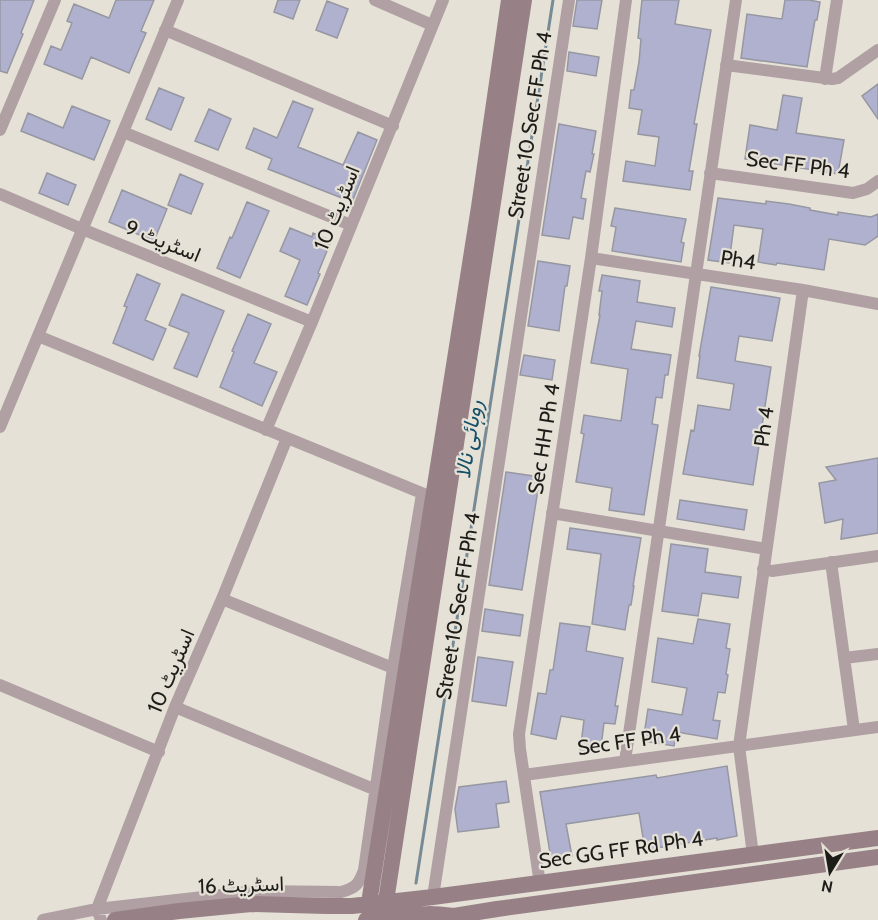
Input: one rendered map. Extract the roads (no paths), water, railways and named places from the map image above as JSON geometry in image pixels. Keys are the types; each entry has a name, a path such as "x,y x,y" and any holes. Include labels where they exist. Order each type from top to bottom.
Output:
{"main road":[{"path":"374,909 404,638 479,207 509,0"},
{"path":"374,909 524,0"},
{"name":"Sec GG FF Rd Ph 4","path":"374,909 433,897 878,838"},
{"path":"374,909 385,918 433,914 448,918 498,914 878,857"},
{"name":"اسٹریٹ 16","path":"115,920 239,905 352,906 374,909"}],"street":[{"path":"0,130 55,0"},
{"path":"0,427 178,0"},
{"path":"375,0 432,25"},
{"name":"اسٹریٹ 10","path":"266,430 443,0"},
{"name":"Street 10 Sec FF Ph 4","path":"433,897 569,0"},
{"name":"Sec HH Ph 4","path":"540,884 519,734 591,258 626,0"},
{"path":"625,761 735,0"},
{"path":"825,79 837,0"},
{"path":"165,30 393,126"},
{"path":"726,65 825,79 838,78 878,50"},
{"path":"123,132 351,225"},
{"name":"Sec FF Ph 4","path":"710,173 853,193 867,189 878,181"},
{"name":"اسٹریٹ 9","path":"0,194 312,322"},
{"name":"Ph4","path":"591,258 878,304"},
{"name":"Ph 4","path":"738,746 802,290"},
{"path":"38,336 427,496"},
{"name":"اسٹریٹ 10","path":"99,915 176,707 287,438"},
{"path":"552,513 766,549"},
{"path":"763,569 772,571 878,556"},
{"path":"831,562 854,730"},
{"path":"222,599 393,668"},
{"path":"43,920 99,915 256,891 331,892 352,889 360,881 364,870 393,668 404,638"},
{"path":"844,658 878,654"},
{"path":"0,685 159,752"},
{"path":"176,707 376,790"},
{"name":"Sec FF Ph 4","path":"524,775 878,727"},
{"path":"738,746 753,855"}],"waterway":[{"name":"روہائی نالا","path":"416,883 553,0"}]}
